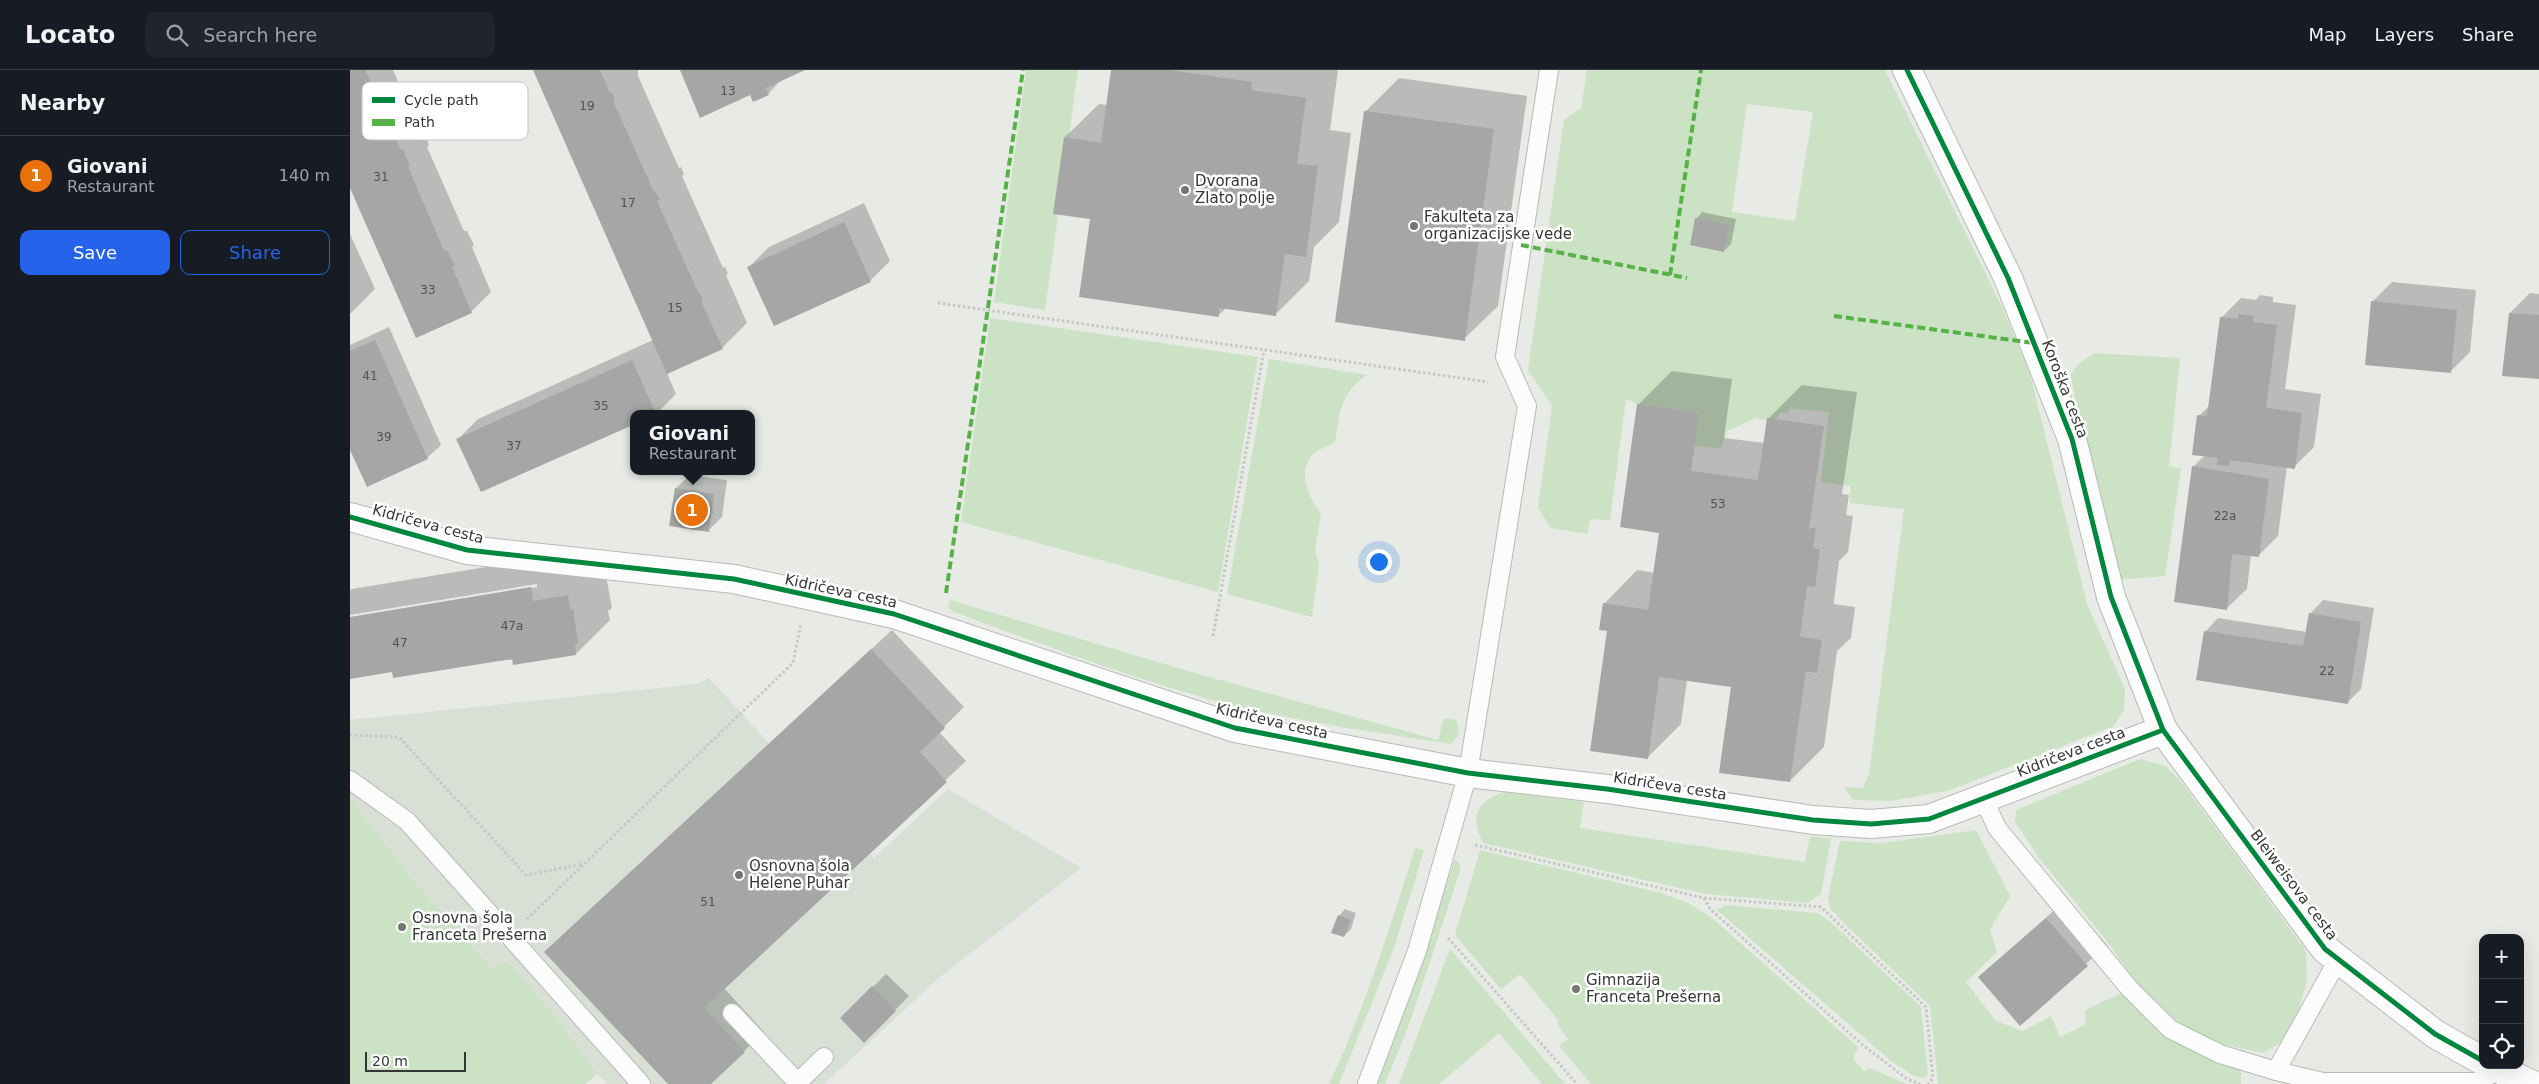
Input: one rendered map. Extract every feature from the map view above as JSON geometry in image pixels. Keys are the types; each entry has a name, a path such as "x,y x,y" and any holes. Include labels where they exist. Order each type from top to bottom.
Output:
{"street":[{"name":"Koroška cesta","path":"1907,70 2008,278 2072,438 2111,597 2162,730"},
{"name":"Kidričeva cesta","path":"350,516 467,550 734,579 894,614 1235,728 1468,773 1607,789 1813,820 1871,824 1929,819 1984,800 2162,730"},
{"name":"Bleiweisova cesta","path":"2162,730 2325,949 2435,1034 2479,1059"},
{"name":"Bleiweisova cesta","path":"2498,1069 2531,1084"}],"lane":[{"path":"1367,1084 1417,951 1468,773 1527,406 1505,357 1546,70"},
{"path":"350,780 407,821 508,937 641,1084"},
{"path":"1984,800 1997,828 2128,988 2170,1029 2220,1054 2317,1083 2482,1082 2487,1069"},
{"path":"2276,1071 2339,958"},
{"path":"732,1013 797,1083 824,1057"}],"path":[{"path":"938,303 1518,386"},
{"path":"1213,636 1264,350"},
{"path":"508,937 793,663 807,596"},
{"path":"350,735 399,737 526,875 583,863"},
{"path":"1474,844 1704,898 1821,907 1926,1008 1933,1078 1928,1084"},
{"path":"1704,898 1710,909 1864,1046 1907,1079 1920,1084"},
{"path":"1447,937 1577,1084"}],"shaded area":[{"name":"Osnovna šola Helene Puhar","path":"709,678 874,858 948,789 1081,868 940,977 824,1084 607,1084 597,1074 587,1068 350,1084 350,720 697,684"}],"green space":[{"path":"1026,70 1078,70 1045,310 994,302"},
{"path":"1587,70 1885,70 2002,307 2030,374 2087,604 2125,689 2124,710 2114,726 1950,790 1892,801 1853,800 1844,787 1863,788 1869,774 1904,509 1850,503 1850,486 1821,482 1829,412 1790,408 1788,413 1780,413 1774,422 1756,418 1727,431 1721,448 1694,446 1699,413 1637,404 1626,399 1610,520 1590,519 1587,534 1551,528 1538,508 1552,406 1528,370 1564,120 1581,108","holes":["1747,104 1813,112 1795,221 1732,212","1695,219 1730,225 1725,252 1690,245"]},
{"path":"990,318 1258,357 1218,592 961,522"},
{"path":"2094,353 2180,358 2169,466 2181,469 2165,576 2117,580 2078,419 2071,374 2080,363"},
{"path":"1269,359 1367,375 1346,396 1340,412 1335,442 1314,453 1305,470 1306,485 1312,500 1321,514 1315,550 1319,563 1312,617 1227,594"},
{"path":"950,600 1198,674 1438,740 1444,718 1456,720 1458,734 1450,744 1296,719 1212,700 1114,669 954,612 948,607"},
{"path":"2140,759 2165,766 2179,779 2306,951 2307,981 2296,1018 2279,1044 2262,1053 2226,1045 2196,1034 2162,1011 2136,982 2106,940 2040,859 2015,822 2016,810"},
{"path":"1504,792 1584,802 1580,828 1805,862 1810,836 1831,839 1821,894 1808,903 1706,894 1483,843 1477,825 1478,811 1487,800"},
{"name":"Osnovna šola Franceta Prešerna","path":"350,799 414,882 494,971 507,961 552,1013 597,1074 585,1084 350,1084"},
{"path":"1976,830 2010,896 1990,930 1997,952 1966,982 1996,1021 2023,1031 2051,1016 2060,1037 2086,1024 2085,1010 2124,992 2161,1028 2194,1052 2241,1069 2241,1084 1938,1084 1930,1006 1841,920 1831,909 1828,898 1840,841 1882,843"},
{"path":"1415,848 1424,850 1395,945 1339,1084 1329,1084 1365,997"},
{"path":"1480,850 1661,893 1688,903 1711,917 1858,1047 1853,1059 1864,1071 1870,1068 1907,1084 1591,1084 1559,1046 1568,1039 1557,1024 1559,1021 1520,974 1501,989 1455,935"},
{"path":"1455,859 1460,864 1460,871 1410,1022 1385,1084 1375,1084 1409,996"},
{"path":"1725,905 1818,913 1833,924 1921,1007 1928,1075 1923,1078 1914,1076 1891,1061 1717,910"},
{"path":"1450,949 1565,1084 1542,1084 1499,1033 1439,1084 1399,1084"}],"building":[{"path":"350,70 365,70 370,82 362,82 362,140 396,140 401,150 403,149 410,166 408,167 444,251 447,250 455,266 452,267 472,313 416,338 350,188"},
{"path":"533,70 600,70 610,93 612,92 615,101 613,101 654,192 660,200 657,201 703,300 701,301 723,349 667,374"},
{"path":"680,70 805,70 766,88 769,95 753,102 750,95 700,118"},
{"name":"Dvorana Zlato polje","path":"1111,70 1169,70 1252,82 1251,90 1306,98 1297,164 1318,166 1306,257 1285,254 1276,316 1219,308 1219,317 1079,297 1090,219 1053,214 1064,137 1101,143"},
{"name":"Fakulteta za organizacijske vede","path":"1364,111 1494,129 1465,341 1335,322"},
{"path":"1695,218 1730,225 1724,252 1690,245"},
{"path":"844,222 871,282 774,326 747,267"},
{"path":"2371,301 2457,310 2451,373 2365,365"},
{"path":"2509,313 2539,315 2539,379 2502,376"},
{"path":"2239,314 2254,316 2253,322 2277,325 2266,408 2302,413 2295,469 2230,460 2229,466 2217,465 2218,458 2192,455 2197,415 2207,416 2220,317 2238,319"},
{"path":"375,340 428,459 367,487 350,450 350,351"},
{"path":"632,360 654,410 630,410 630,426 481,492 456,439"},
{"path":"1637,404 1699,413 1691,471 1758,480 1767,418 1824,426 1809,528 1816,528 1813,548 1820,549 1815,587 1807,586 1800,635 1801,637 1822,640 1817,673 1806,671 1790,782 1719,773 1731,687 1659,677 1648,759 1590,751 1607,631 1599,630 1603,603 1648,610 1659,533 1620,527"},
{"path":"2192,466 2269,479 2259,557 2232,554 2227,610 2174,602"},
{"path":"675,488 714,494 709,532 669,526"},
{"path":"531,587 533,601 568,595 570,610 573,609 578,643 575,644 576,655 513,665 512,659 393,678 392,672 350,679 350,617"},
{"path":"2309,613 2361,622 2348,704 2196,680 2204,631 2303,646"},
{"path":"871,649 945,728 920,752 947,782 704,1008 745,1052 711,1084 668,1084 544,952"},
{"path":"1338,915 1351,920 1344,937 1331,933"},
{"path":"2046,918 2088,966 2020,1026 1978,977"},
{"path":"872,986 896,1011 864,1043 840,1018"}],"marked path":[{"path":"946,593 1023,70"},
{"path":"1670,275 1701,70"},
{"path":"1521,245 1687,278"},
{"path":"1834,316 2034,343"}],"cycle path":[{"path":"1907,70 2008,278 2072,439 2111,597 2163,730 2325,949 2435,1034 2479,1059"},
{"path":"350,517 467,550 734,579 894,614 1235,728 1468,773 1607,789 1813,820 1871,824 1929,819 2163,730"}],"place":[{"name":"Dvorana Zlato polje","path":"1185,190"},
{"name":"Fakulteta za organizacijske vede","path":"1414,226"},
{"name":"Giovani","path":"692,510"},
{"name":"Osnovna šola Helene Puhar","path":"739,875"},
{"name":"Osnovna šola Franceta Prešerna","path":"402,927"},
{"name":"Gimnazija Franceta Prešerna","path":"1576,989"}]}
